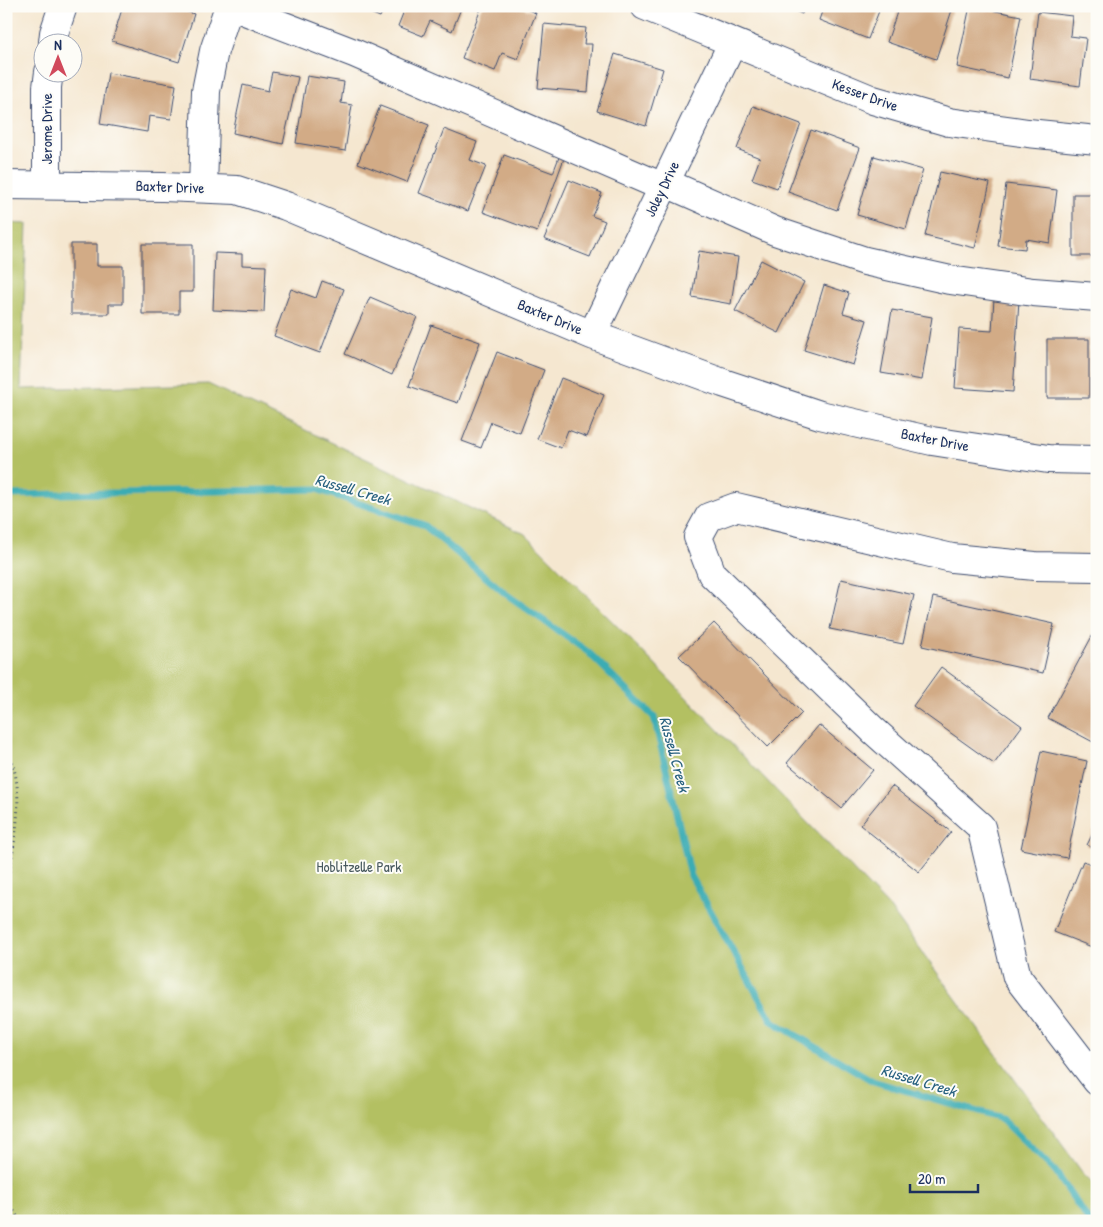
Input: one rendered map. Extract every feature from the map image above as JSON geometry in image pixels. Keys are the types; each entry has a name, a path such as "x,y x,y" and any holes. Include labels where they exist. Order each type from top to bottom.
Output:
{"street":[{"path":"54,32 63,6"},
{"path":"203,188 206,91 214,51 230,6 354,53 775,231 865,261 950,280 1033,292 1097,297"},
{"name":"Kesser Drive","path":"645,6 732,44 873,100 949,122 1097,140"},
{"name":"Joley Drive","path":"592,335 732,44"},
{"name":"Jerome Drive","path":"47,185 48,82"},
{"name":"Baxter Drive","path":"6,185 237,190 286,206 592,335 723,383 820,415 932,441 1048,459 1097,460"},
{"path":"1094,1067 1017,977 981,827 872,730 712,574 698,536 709,517 736,507 952,558 1035,566 1097,567"}],"path":[{"path":"6,748 16,774 18,799 16,829 6,888"},
{"path":"6,1198 20,1221"}],"green space":[{"name":"Hoblitzelle Park","path":"6,223 27,224 21,389 208,384 525,534 632,641 890,908 1082,1172 1097,1187 1097,1221 6,1221"}],"building":[{"path":"123,6 170,6 194,14 179,62 112,41"},
{"path":"353,6 385,6 380,17"},
{"path":"406,6 462,6 452,31 430,21 423,36 398,26"},
{"path":"482,6 518,6 536,13 518,59 502,53 495,71 462,58"},
{"path":"783,6 805,6 802,14"},
{"path":"824,6 881,6 868,39 819,20"},
{"path":"899,6 940,6 952,10 936,59 887,42"},
{"path":"970,6 1021,16 1008,78 957,67"},
{"path":"1038,12 1072,16 1070,36 1086,38 1080,86 1030,79"},
{"path":"544,24 586,28 584,44 592,44 588,92 538,88"},
{"path":"615,54 663,69 646,126 597,111"},
{"path":"272,72 298,77 283,144 233,133 243,85 268,91"},
{"path":"108,73 176,85 171,119 149,116 147,132 100,124"},
{"path":"307,76 344,82 341,103 352,105 345,151 296,143"},
{"path":"380,106 429,125 407,182 358,163"},
{"path":"753,106 801,124 777,188 752,179 760,158 737,149"},
{"path":"444,129 477,142 470,160 486,166 468,211 419,193"},
{"path":"811,130 860,148 837,210 788,192"},
{"path":"561,152 566,153 537,232 483,212 504,155 553,173"},
{"path":"874,156 923,170 906,229 857,215"},
{"path":"940,172 990,183 975,248 925,236"},
{"path":"569,180 602,193 592,216 605,221 590,257 544,239"},
{"path":"1006,184 1057,190 1050,243 1026,239 1025,249 998,246"},
{"path":"1073,194 1097,194 1097,256 1073,256"},
{"path":"71,244 97,244 97,266 123,266 123,304 109,304 109,314 71,314"},
{"path":"142,244 193,244 193,292 179,292 179,314 142,314"},
{"path":"699,251 738,257 731,304 692,297"},
{"path":"215,253 242,254 242,265 266,266 264,312 213,310"},
{"path":"761,260 804,282 779,333 735,311"},
{"path":"322,281 344,289 320,353 274,336 291,289 316,298"},
{"path":"824,285 849,293 843,313 867,320 853,365 804,350"},
{"path":"370,297 417,317 392,375 345,354"},
{"path":"994,298 1019,300 1013,392 955,388 959,329 992,331"},
{"path":"892,310 932,317 922,380 881,373"},
{"path":"431,325 480,342 458,403 409,386"},
{"path":"1047,339 1089,339 1089,398 1047,398"},
{"path":"497,352 544,370 520,433 491,422 481,448 462,441"},
{"path":"561,378 604,395 587,437 568,430 561,448 537,439"},
{"path":"841,579 914,595 903,644 830,629"},
{"path":"933,597 1054,624 1043,673 922,646"},
{"path":"714,623 802,713 768,747 679,656"},
{"path":"1097,627 1097,734 1093,742 1048,718"},
{"path":"941,667 1022,726 994,764 913,706"},
{"path":"819,725 873,770 841,808 787,763"},
{"path":"1041,751 1087,761 1067,858 1021,849"},
{"path":"892,786 951,832 919,872 860,825"},
{"path":"1097,825 1097,850 1087,845"},
{"path":"1083,861 1097,866 1097,949 1054,932"}],"waterway":[{"name":"Russell Creek","path":"6,495 316,489 424,525 506,594 588,652 654,717 691,876 772,1021 873,1081 1002,1119 1055,1171 1089,1221"}]}
